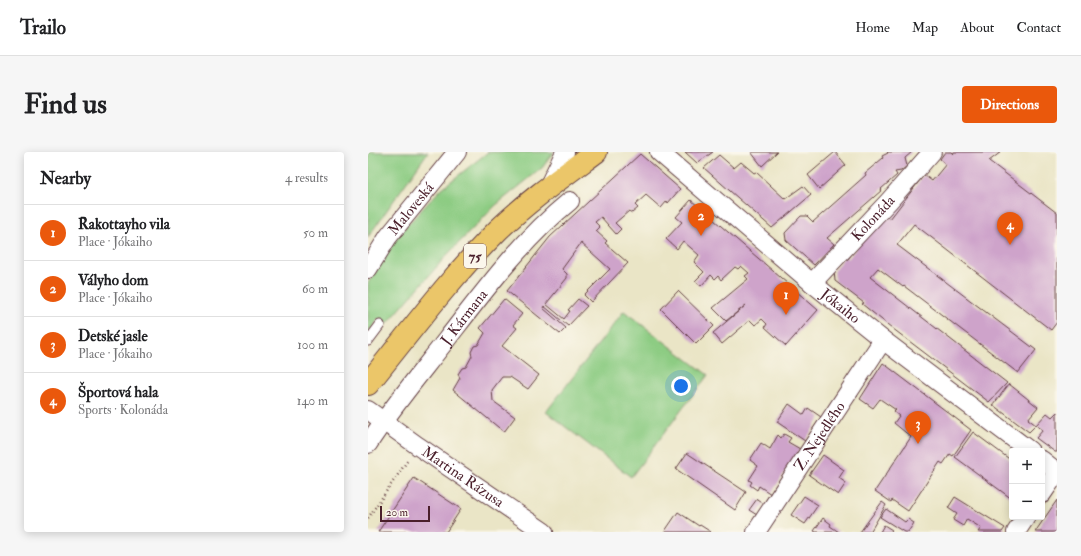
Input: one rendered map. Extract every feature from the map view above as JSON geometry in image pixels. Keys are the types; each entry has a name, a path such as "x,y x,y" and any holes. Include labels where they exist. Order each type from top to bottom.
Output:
{"main road":[{"name":"75","path":"368,384 466,265 498,231 548,186 596,152"}],"street":[{"name":"Maloveská","path":"368,269 388,237 457,152"},
{"path":"548,186 565,152"},
{"name":"Jókaiho","path":"659,152 812,283 882,340 1026,448"},
{"name":"Kolonáda","path":"812,283 889,201 932,152"},
{"name":"J. Kármana","path":"368,444 383,421 484,292 535,232 570,200"},
{"name":"Z. Nejedlého","path":"756,532 882,340"},
{"name":"Martina Rázusa","path":"368,410 544,532"},
{"path":"1045,462 1057,472 1045,490"},
{"path":"1016,532 1024,520"}],"lane":[{"path":"368,341 380,325"}],"path":[{"path":"368,518 418,446"}],"green space":[{"path":"368,152 428,152 368,237"},
{"path":"488,152 554,152 542,168 496,205 447,255 387,324 379,318 368,333 368,283 399,234 441,189"},
{"path":"624,311 708,375 631,477 546,412"}],"building":[{"path":"685,152 713,152 697,163"},
{"path":"751,152 777,152 762,166"},
{"path":"835,152 846,165 819,189 808,175"},
{"path":"887,152 912,152 905,158 907,166 901,171 895,172 897,175 881,189 882,190 827,238 834,244 814,265 786,240 785,233 801,216 807,216 813,222 866,175 865,173 883,158 882,156 888,153"},
{"path":"945,152 951,152 953,154 954,152 1001,152 989,161 1057,213 1057,322 1051,330 914,224 897,245 1036,350 1018,373 878,268 870,277 1007,383 989,402 892,328 862,304 864,303 835,281 834,270 845,256 848,259 866,235 868,237 885,215 890,219 924,175 932,181 946,164 940,159"},
{"path":"640,154 680,189 668,203 667,201 661,208 646,195 635,205 638,208 632,213 629,211 615,223 621,229 616,234 601,217 595,222 600,227 596,231 607,241 605,243 628,263 591,302 584,295 610,269 581,243 562,269 567,274 567,278 546,304 564,319 570,311 568,310 578,299 587,306 568,326 544,306 543,308 566,328 560,334 507,291 550,237"},
{"path":"719,155 734,168 741,162 754,173 756,172 785,199 803,186 811,195 772,228 704,168"},
{"path":"691,200 818,310 786,346 765,327 767,324 762,319 755,325 750,320 722,344 713,333 746,305 726,321 713,308 748,279 745,276 749,273 741,266 738,269 735,267 721,280 718,276 715,279 711,275 701,286 695,281 704,272 694,262 699,255 683,241 677,249 666,239 682,222 676,217"},
{"path":"678,291 714,326 696,344 661,309"},
{"path":"504,299 522,314 513,325 517,328 502,346 539,375 528,389 510,377 502,377 492,390 493,401 515,417 504,432 453,390 460,378 458,374 462,368 466,367 472,356 471,352 474,346 478,345 485,333 480,328"},
{"path":"883,363 971,430 953,456 950,454 943,464 940,462 908,511 875,491 911,437 894,423 899,416 894,412 896,410 880,399 873,408 860,399"},
{"path":"1009,384 1038,407 1028,419 1036,425 1029,432 993,405"},
{"path":"789,404 804,415 808,408 821,417 805,441 777,422"},
{"path":"1057,412 1057,452 1036,438 1043,430 1036,425 1047,413 1052,417"},
{"path":"973,432 1009,459 1009,497 955,457"},
{"path":"784,434 791,438 788,442 800,449 771,494 759,486 757,490 750,485 752,482 749,480 758,466 750,460 761,443 770,449 778,435 781,438"},
{"path":"687,453 746,492 735,510 676,469"},
{"path":"823,455 844,470 839,478 846,483 838,495 809,475"},
{"path":"414,478 461,509 446,532 378,532"},
{"path":"804,496 818,505 805,524 791,515"},
{"path":"955,497 1005,528 1002,532 978,532 981,528 967,519 963,526 953,520 957,514 948,508"},
{"path":"757,499 764,504 757,515 749,510"},
{"path":"1057,500 1057,532 1035,532 1043,520 1045,520 1045,517"},
{"path":"882,502 886,505 870,532 860,532"},
{"path":"886,509 905,522 908,519 914,523 908,532 904,532 880,517"},
{"path":"678,512 711,532 666,532 665,531"},
{"path":"823,518 831,524 830,526 839,532 814,531"},
{"path":"884,525 892,530 891,532 880,532"}],"place":[{"name":"Vályho dom","path":"701,236"},
{"name":"Športová hala","path":"1010,245"},
{"name":"Rakottayho vila","path":"786,315"},
{"name":"Detské jasle","path":"918,444"}]}
